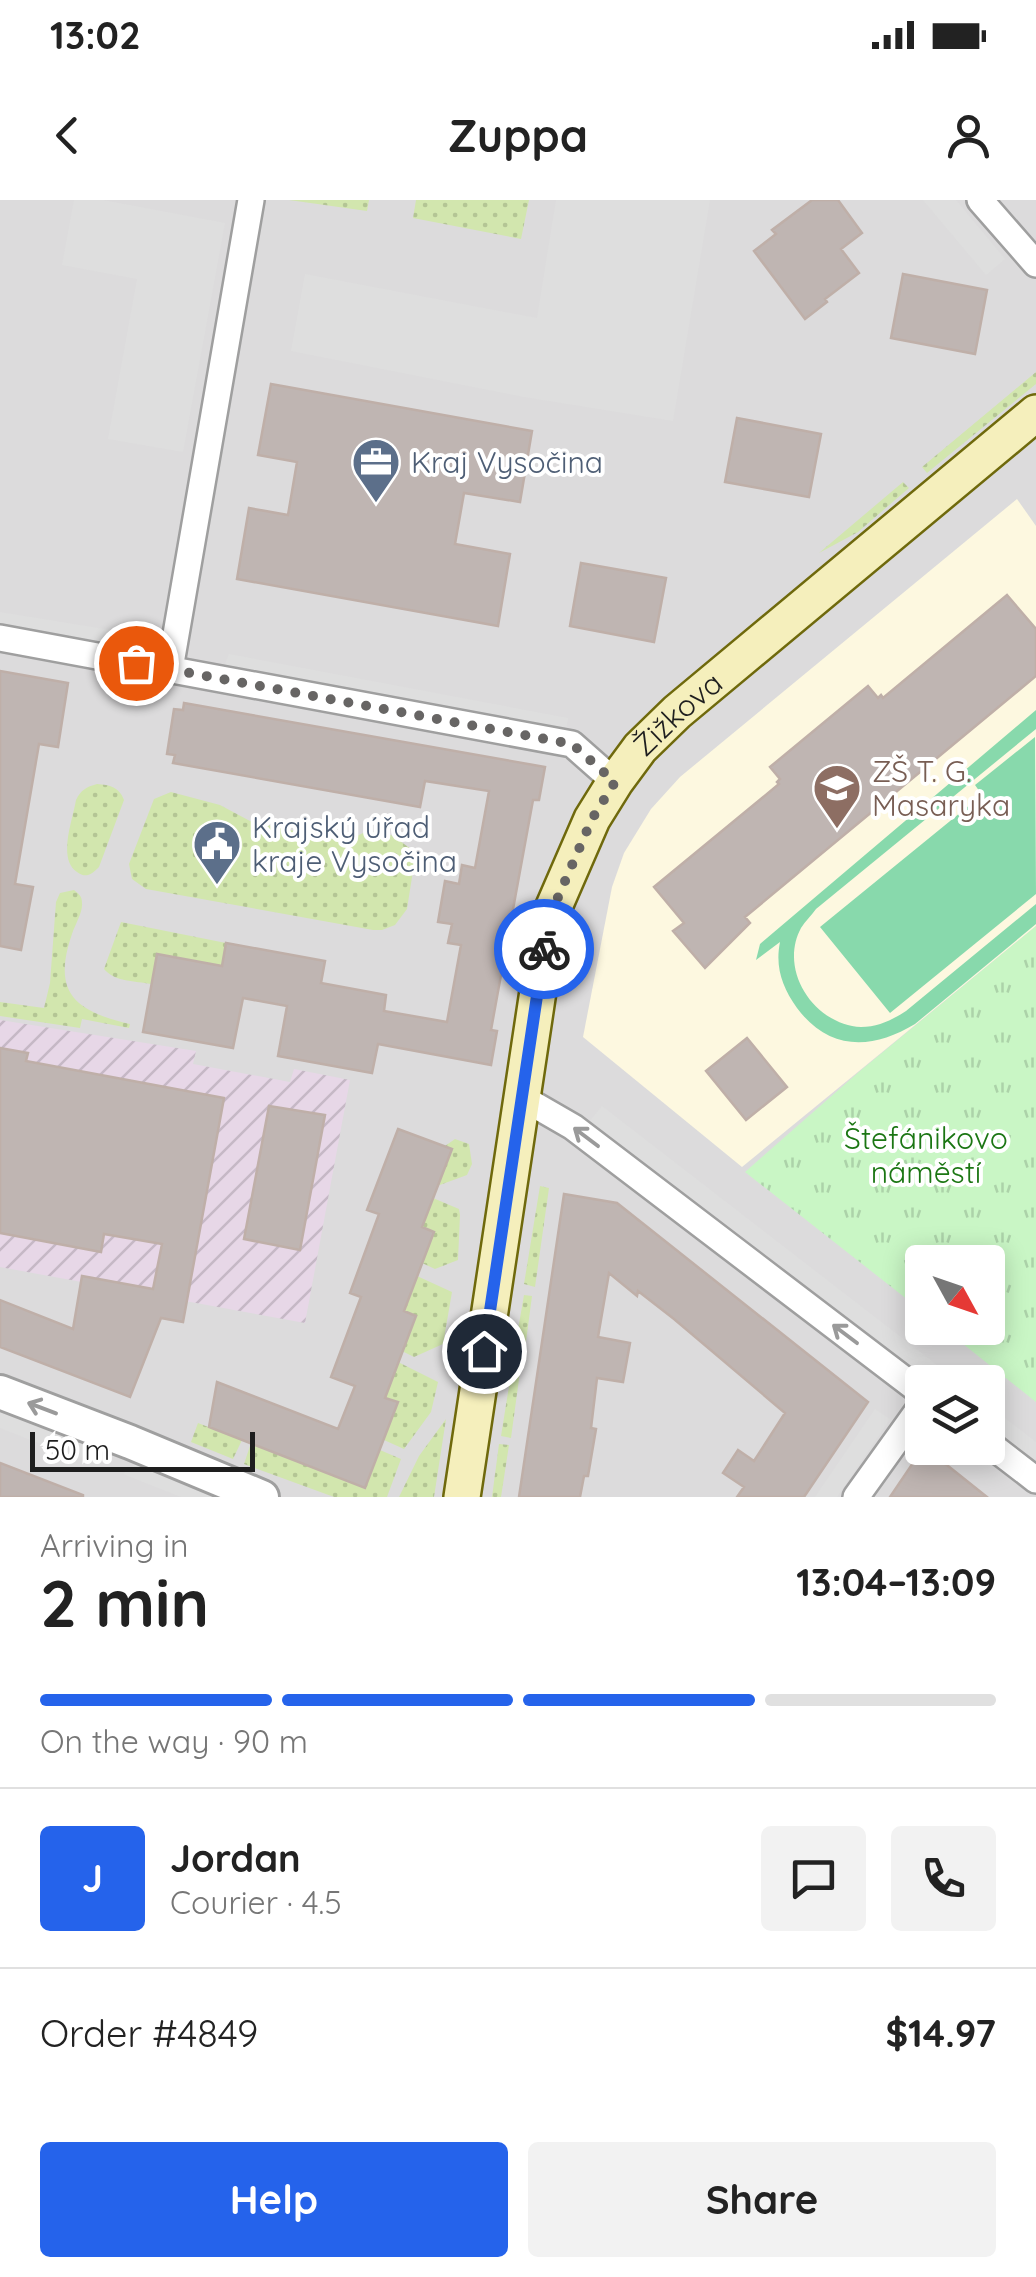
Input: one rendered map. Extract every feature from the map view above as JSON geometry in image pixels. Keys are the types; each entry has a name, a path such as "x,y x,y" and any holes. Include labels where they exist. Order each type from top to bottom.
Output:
{"main road":[{"name":"Žižkova","path":"462,1497 549,918 592,819 640,748 676,712 1036,414"}],"street":[{"path":"170,669 251,200"},
{"path":"980,200 1036,264"},
{"path":"0,638 572,744 615,782"},
{"path":"521,1097 572,1127 905,1380"},
{"path":"0,1392 262,1497"},
{"path":"856,1497 905,1429"},
{"path":"1005,1456 1036,1480"}],"shaded area":[{"path":"0,200 1036,200 1036,1497 0,1497"},
{"path":"74,200 103,200 225,223 183,452 108,439 137,279 62,265"},
{"path":"556,200 710,200 673,421 524,397 291,351 305,274 537,318"},
{"path":"923,200 956,200 1005,259 986,275"},
{"name":"ZŠ T. G. Masaryka","path":"1017,499 1036,526 1036,926 742,1167 583,1037 612,887 624,853 651,809 680,777"},
{"path":"0,612 123,632 117,647 0,627"},
{"path":"229,654 568,718 566,732 223,669"},
{"path":"0,1020 196,1051 193,1064 290,1082 294,1069 350,1080 305,1323 0,1267"},
{"path":"602,1106 905,1340 905,1345 911,1345 937,1365 905,1367 589,1122"},
{"path":"0,1407 99,1443 79,1459 0,1428"},
{"path":"875,1409 890,1419 837,1497 815,1497"},
{"path":"1005,1418 1036,1442 1036,1468 1005,1444"},
{"path":"140,1460 232,1497 181,1497 123,1474"}],"green space":[{"path":"289,200 369,200 367,211"},
{"path":"416,200 529,200 521,239 413,218"},
{"path":"1036,372 1036,384 927,473 922,467"},
{"path":"903,482 909,488 858,532 819,553"},
{"path":"1036,710 1036,729 816,909 801,928 794,961 805,993 829,1017 844,1024 873,1026 906,1011 1036,904 1036,924 899,1033 852,1042 823,1032 809,1022 787,992 779,968 780,942 756,960 760,944"},
{"path":"1035,737 1036,894 890,1013 820,927 982,795 975,785"},
{"path":"97,784 114,788 124,800 99,867 83,875 71,866 68,838 76,800 84,789"},
{"path":"171,792 220,805 250,821 331,839 349,840 367,831 391,835 411,849 415,858 407,909 395,925 373,930 146,889 132,879 129,864 154,799"},
{"path":"74,890 81,897 82,907 66,954 67,985 82,1005 94,1013 130,1024 129,1028 82,1019 80,1028 0,1016 0,1002 44,1008 50,983 56,902 60,893"},
{"path":"121,922 226,943 222,966 157,954 151,984 114,976 104,969"},
{"name":"Štefánikovo náměstí","path":"1036,926 1036,1402 1005,1377 1005,1365 990,1365 964,1345 1005,1345 1005,1245 905,1245 905,1298 745,1172"},
{"path":"455,1139 469,1144 472,1164 467,1175 437,1186 451,1149 445,1146"},
{"path":"540,1186 549,1188 535,1287 524,1284"},
{"path":"433,1198 459,1209 460,1215 458,1260 435,1269 422,1263 434,1232 422,1227"},
{"path":"417,1276 452,1292 443,1344 414,1357 402,1351 403,1311"},
{"path":"524,1295 532,1296 525,1349 515,1347"},
{"path":"514,1355 522,1357 511,1438 501,1436"},
{"path":"398,1362 438,1382 431,1412 404,1449 384,1440 397,1403 385,1398"},
{"path":"446,1419 434,1497 399,1497 419,1456"},
{"path":"198,1423 242,1440 233,1459 191,1442"},
{"path":"251,1443 365,1488 380,1450 401,1459 387,1497 334,1497 244,1464"},
{"path":"499,1444 509,1445 501,1497 492,1497"}],"building":[{"path":"812,200 838,200 862,233 841,249 859,273 805,319 754,251 776,234 772,230"},
{"path":"903,274 987,290 975,354 891,338"},
{"name":"Kraj Vysočina","path":"271,384 532,431 520,502 464,493 455,544 510,554 498,626 237,579 249,508 288,515 297,462 258,455"},
{"path":"737,418 821,434 809,497 725,482"},
{"path":"581,563 666,578 654,642 570,626"},
{"path":"1007,595 1036,629 1036,676 745,917 750,923 705,968 673,931 684,923 654,887 779,784 780,779 770,767 868,686 878,698 883,698"},
{"path":"0,671 68,683 58,747 39,744 15,884 33,887 21,950 0,946"},
{"path":"184,703 545,767 539,800 533,800 491,1030 497,1031 491,1065 378,1044 372,1073 278,1056 287,1006 243,998 233,1048 143,1032 157,954 222,966 226,943 325,961 321,983 386,995 384,1011 447,1022 461,945 448,943 452,924 438,922 445,881 459,884 462,865 475,868 489,791 425,781 420,807 173,763 175,755 167,754 174,709 183,710"},
{"path":"747,1038 787,1087 746,1120 706,1071"},
{"path":"0,1048 28,1053 26,1061 224,1098 183,1322 161,1318 130,1397 0,1347 0,1300 73,1329 82,1276 153,1289 162,1244 104,1234 101,1252 0,1233"},
{"path":"269,1106 325,1115 300,1250 244,1239"},
{"path":"398,1129 452,1149 422,1227 434,1232 404,1311 416,1316 385,1398 398,1402 365,1488 209,1427 217,1382 338,1429 355,1386 331,1377 361,1297 350,1293 379,1214 367,1210"},
{"path":"564,1194 617,1203 868,1402 804,1497 737,1497 744,1487 723,1473 738,1450 754,1461 785,1413 674,1319 609,1273 598,1337 630,1343 623,1382 597,1378 591,1428 596,1429 580,1497 519,1497"},
{"path":"0,1463 83,1495 83,1497 0,1497"},
{"path":"912,1465 947,1465 987,1497 890,1497"}],"way so far":[{"path":"136,663 572,744 615,782 592,819 549,918 544,949"}],"place":[{"name":"Kraj Vysočina","path":"376,504"},
{"name":"ZŠ T. G. Masaryka","path":"837,830"},
{"name":"Krajský úřad kraje Vysočina","path":"217,886"}],"route":[{"path":"484,1351 544,949"}]}
